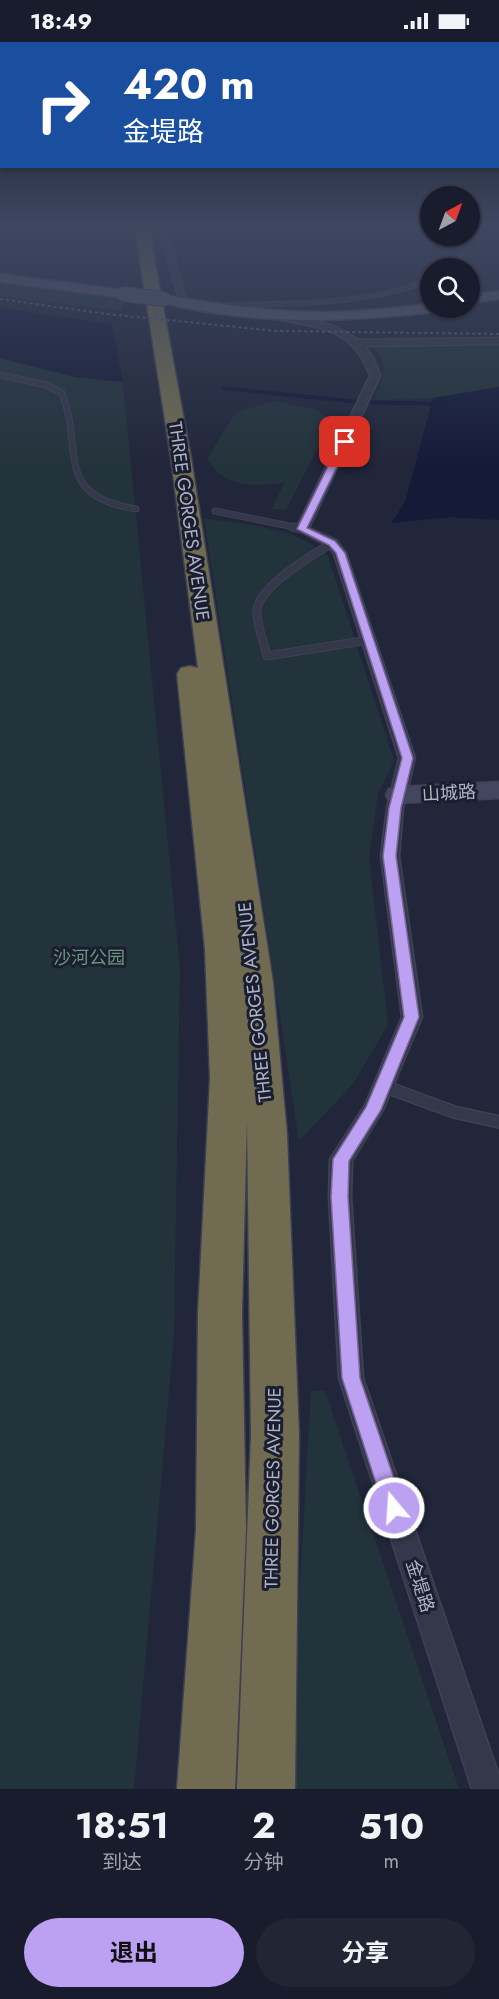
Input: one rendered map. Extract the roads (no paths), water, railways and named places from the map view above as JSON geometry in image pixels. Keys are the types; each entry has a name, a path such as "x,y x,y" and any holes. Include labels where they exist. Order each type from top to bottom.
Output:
{"highway":[{"name":"THREE GORGES AVENUE","path":"140,306 161,447 222,950 229,1078 220,1313 221,1529 206,1789"},
{"name":"THREE GORGES AVENUE","path":"168,306 181,458 256,982 267,1134 275,1435 266,1789"}],"main road":[{"path":"213,306 268,315 369,315 420,310"},
{"path":"234,306 326,312 410,306"}],"street":[{"path":"268,315 320,324 343,334 358,344 372,361 375,376 302,529 332,543"},
{"path":"358,344 499,341"},
{"name":"金堤路","path":"332,543 340,553 408,758 400,789 390,856 412,1017 373,1110 341,1159 340,1197 351,1378 488,1789"},
{"name":"山城路","path":"400,789 499,778"},
{"name":"山城路","path":"400,789 499,790"}],"lane":[{"path":"0,375 46,385 62,393 70,421 73,460 80,481 101,498 123,508 136,509"},
{"path":"215,511 302,529"},
{"path":"332,543 294,568 262,597 257,608 267,656 369,640"},
{"path":"383,1086 454,1112 499,1122"}],"water":[{"path":"0,308 112,324 123,382 75,377 0,358"},
{"path":"499,387 499,520 450,517 391,523 405,502 433,398"}],"waterway":[{"path":"223,388 359,402 440,404"}],"railway":[{"path":"47,306 277,331 499,334"}],"park label":[{"name":"沙河公园","path":"89,958"}]}
